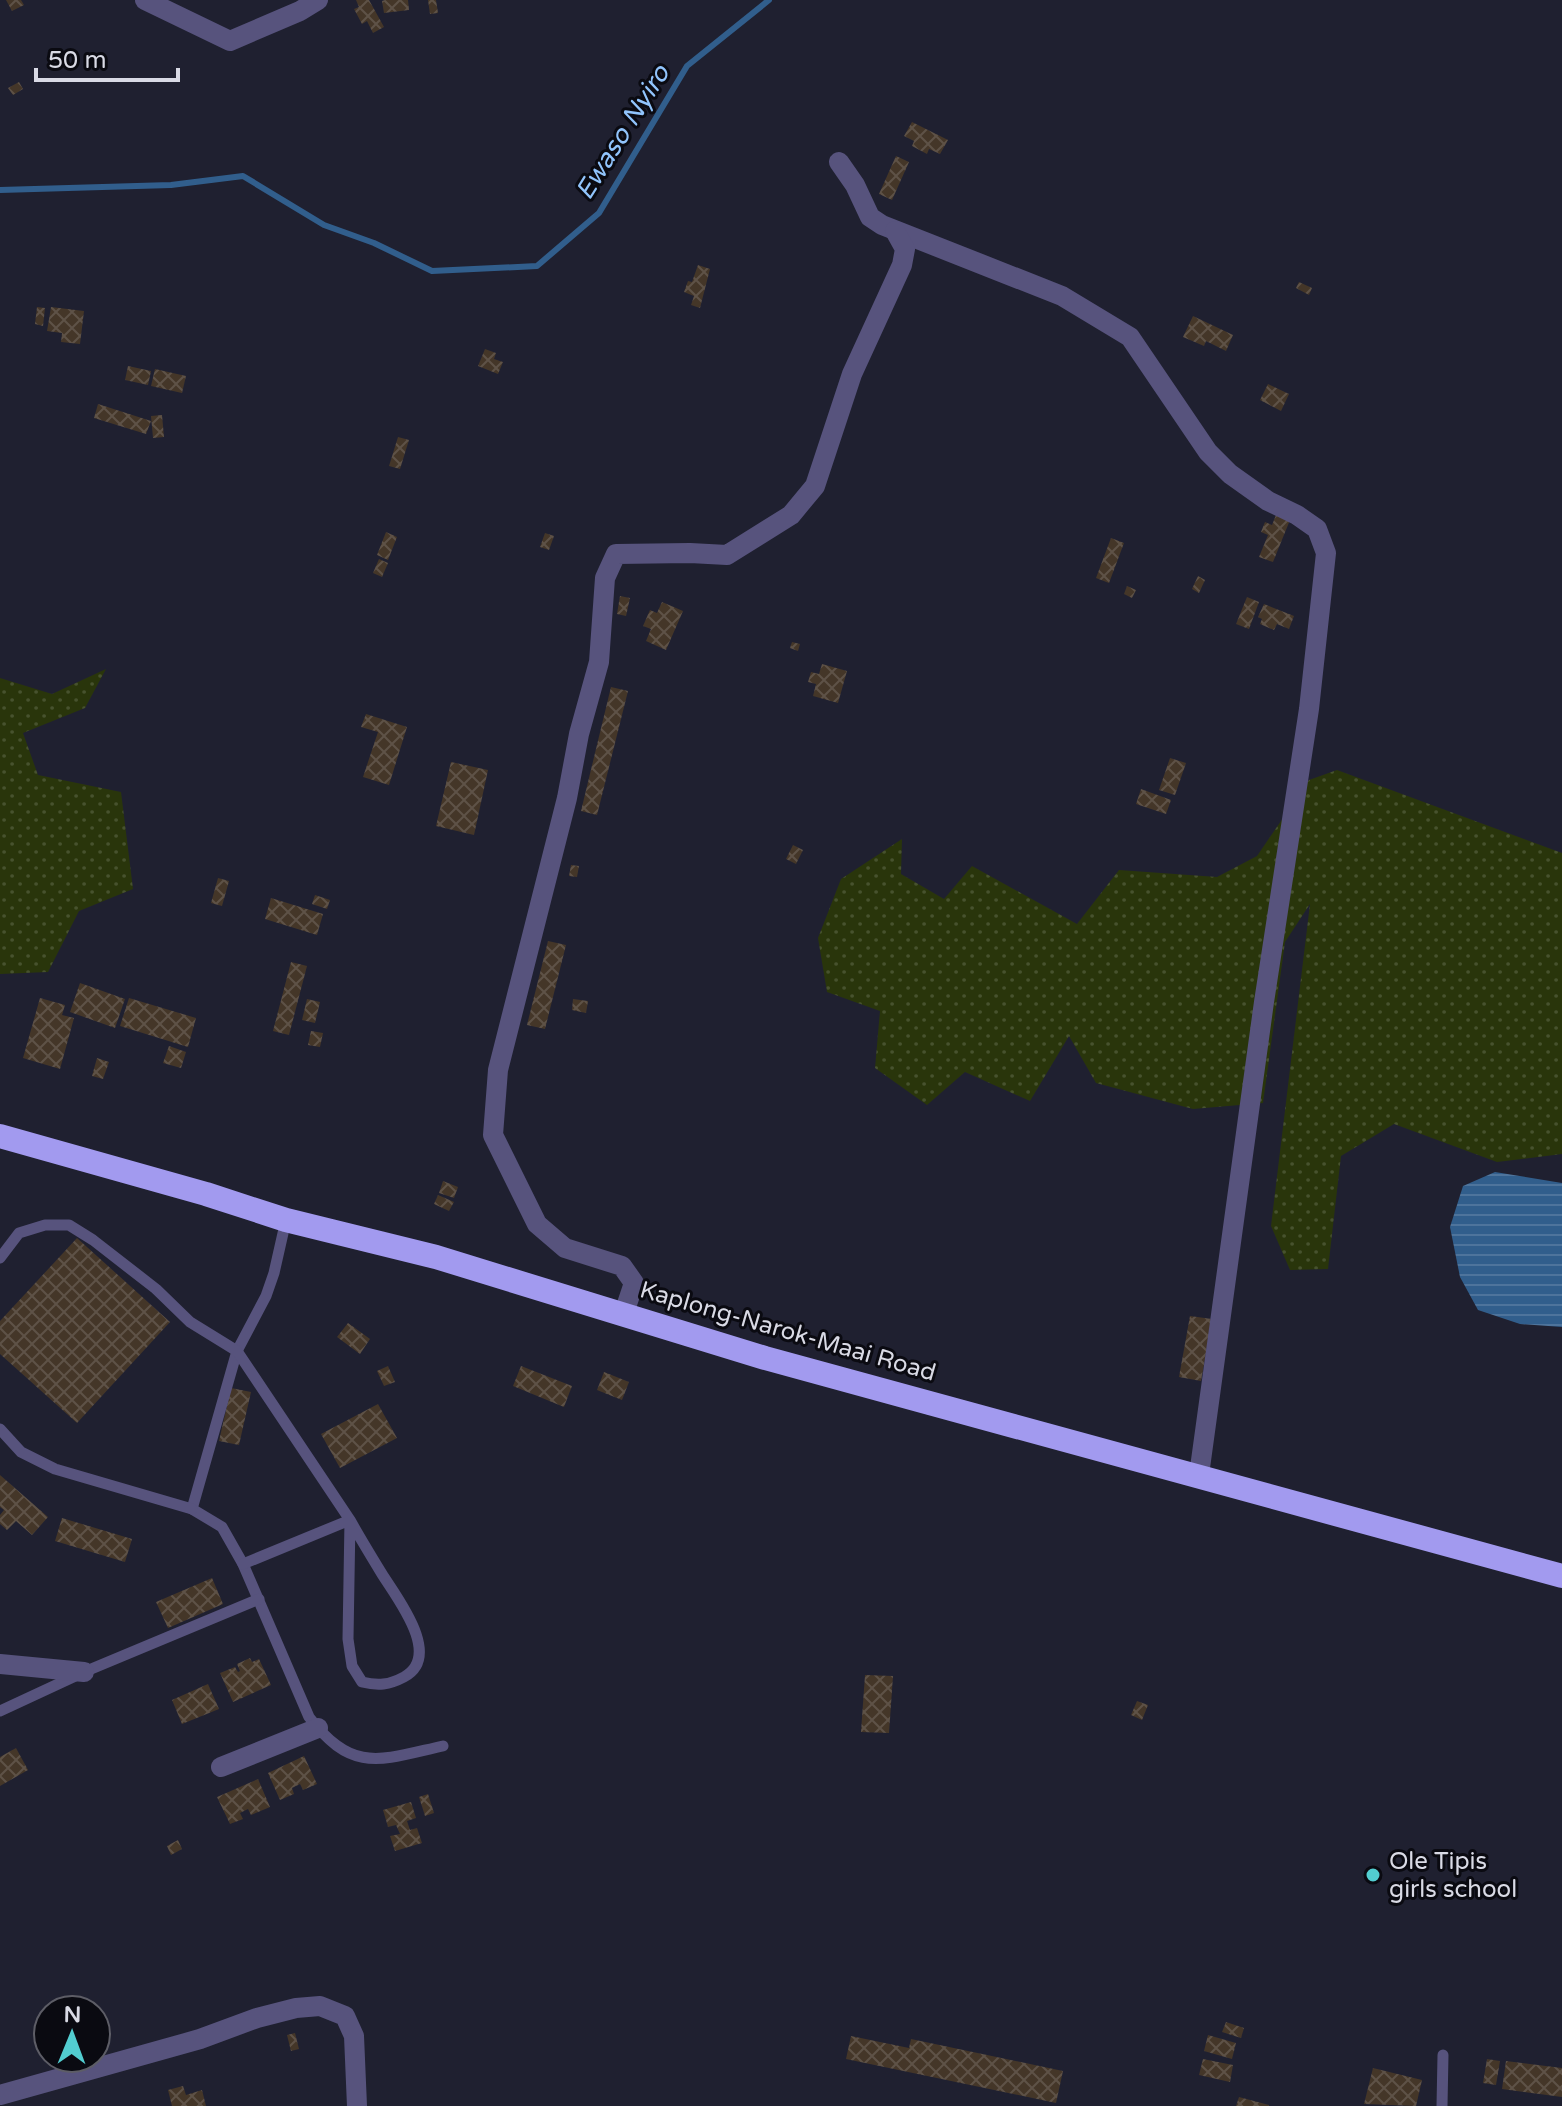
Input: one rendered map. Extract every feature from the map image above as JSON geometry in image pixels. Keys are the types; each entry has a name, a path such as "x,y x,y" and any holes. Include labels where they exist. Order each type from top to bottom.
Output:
{"highway":[{"name":"Kaplong-Narok-Maai Road","path":"0,1136 206,1194 286,1220 436,1257 765,1358 1562,1576"}],"street":[{"path":"145,0 230,41 318,0"},
{"path":"839,162 855,185 870,217 895,231 1062,296 1130,337 1208,452 1230,474 1268,501 1317,529 1326,553 1309,709 1264,1002 1199,1475"},
{"path":"624,1313 634,1283 622,1266 565,1248 537,1224 493,1135 498,1070 599,662 605,578 616,554 727,555 791,515 807,496 815,486 852,374 902,265 905,249 895,231"},
{"path":"0,1664 84,1672"},
{"path":"221,1767 318,1728"},
{"path":"0,2095 200,2039 257,2018 296,2008 320,2006 345,2016 354,2036 357,2106"}],"lane":[{"path":"192,1509 237,1351 266,1296 286,1220"},
{"path":"0,1258 19,1233 45,1225 69,1225 156,1289 190,1322 237,1351 350,1520 407,1612 416,1633 419,1657 411,1673 393,1683 375,1686 362,1682 352,1666 348,1639 350,1520"},
{"path":"0,1429 21,1452 55,1469 192,1509 222,1527 243,1564 309,1717 325,1738 345,1752 370,1759 443,1746"},
{"path":"243,1564 350,1520"},
{"path":"0,1711 84,1672 259,1599"},
{"path":"1442,2106 1443,2055"}],"green space":[{"path":"106,669 85,708 23,733 38,775 121,792 133,889 79,911 48,972 0,974 0,678 52,694"},
{"path":"1337,770 1562,853 1562,1154 1497,1162 1394,1124 1341,1156 1328,1269 1290,1270 1271,1226 1310,904 1285,942 1263,1103 1193,1109 1096,1083 1069,1036 1030,1101 965,1072 927,1105 875,1068 880,1011 827,992 818,938 841,879 902,839 901,874 944,899 972,866 1077,924 1119,870 1217,877 1257,856 1309,780"}],"water":[{"path":"1495,1172 1562,1183 1562,1327 1520,1324 1478,1310 1460,1277 1450,1227 1463,1186"}],"building":[{"path":"6,0 21,0 24,5 12,11"},
{"path":"356,0 369,0 384,27 373,33 367,21 362,24 354,9 359,7"},
{"path":"408,0 409,10 384,13 382,1"},
{"path":"428,0 436,0 438,13 430,14"},
{"path":"19,82 23,89 13,95 8,88"},
{"path":"912,122 948,140 940,154 929,149 927,154 912,146 914,141 904,136"},
{"path":"896,156 909,162 892,200 879,194"},
{"path":"698,265 710,269 700,308 691,305 694,296 684,292 688,281 692,282"},
{"path":"1299,282 1312,288 1309,295 1296,288"},
{"path":"37,307 45,308 43,326 35,324"},
{"path":"51,307 84,311 80,344 61,342 62,333 47,331"},
{"path":"1193,316 1233,335 1226,351 1206,341 1204,346 1183,337"},
{"path":"485,349 496,353 494,359 503,362 498,374 478,366"},
{"path":"128,366 151,371 148,385 125,380"},
{"path":"155,369 186,376 182,393 151,386"},
{"path":"1268,384 1289,394 1281,411 1260,400"},
{"path":"98,404 151,421 146,434 94,418"},
{"path":"162,415 164,437 153,438 151,416"},
{"path":"398,437 409,440 400,469 389,466"},
{"path":"1276,515 1290,520 1273,562 1259,557 1268,535 1261,532 1265,522 1272,525"},
{"path":"386,532 397,537 388,560 377,555"},
{"path":"545,533 554,536 549,550 540,547"},
{"path":"1111,538 1124,543 1109,583 1096,578"},
{"path":"379,559 388,563 382,577 373,573"},
{"path":"1198,576 1205,580 1199,593 1192,589"},
{"path":"1127,586 1136,590 1132,598 1124,594"},
{"path":"620,596 630,598 626,616 617,614"},
{"path":"1247,597 1259,602 1249,629 1236,624"},
{"path":"662,602 683,611 666,650 646,641 651,629 643,626 650,610 657,613"},
{"path":"1264,604 1294,616 1289,629 1277,624 1274,630 1260,624 1262,619 1258,617"},
{"path":"792,642 800,644 798,651 790,648"},
{"path":"822,664 847,671 838,703 813,696 816,684 808,682 811,672 819,674"},
{"path":"611,687 628,691 597,815 581,811"},
{"path":"366,714 407,727 389,785 363,777 378,732 361,727"},
{"path":"1170,758 1186,763 1175,795 1159,790"},
{"path":"451,762 488,770 474,835 436,826"},
{"path":"1141,789 1171,800 1166,814 1136,804"},
{"path":"793,845 803,850 796,864 786,859"},
{"path":"571,865 579,866 577,877 569,876"},
{"path":"218,878 229,881 222,906 211,903"},
{"path":"315,895 330,900 327,909 312,904"},
{"path":"271,898 323,914 317,935 265,919"},
{"path":"548,941 566,945 545,1029 527,1025"},
{"path":"291,962 307,966 289,1035 273,1031"},
{"path":"80,983 125,999 115,1028 70,1012"},
{"path":"40,998 65,1005 62,1015 74,1018 60,1069 23,1058"},
{"path":"129,998 196,1018 188,1047 120,1026"},
{"path":"307,999 320,1002 315,1023 302,1020"},
{"path":"573,999 588,1001 586,1013 572,1010"},
{"path":"311,1031 323,1033 320,1047 308,1045"},
{"path":"169,1046 186,1052 181,1068 163,1063"},
{"path":"97,1058 109,1062 103,1079 92,1076"},
{"path":"443,1181 458,1187 454,1198 439,1193"},
{"path":"438,1195 454,1202 449,1211 434,1204"},
{"path":"77,1238 170,1322 77,1423 0,1354 0,1321"},
{"path":"1190,1316 1212,1319 1201,1381 1179,1377"},
{"path":"348,1323 370,1339 360,1354 337,1337"},
{"path":"388,1366 395,1382 384,1386 377,1371"},
{"path":"521,1366 572,1386 564,1407 513,1386"},
{"path":"604,1372 629,1382 622,1400 597,1390"},
{"path":"231,1388 251,1392 239,1445 219,1441"},
{"path":"378,1404 397,1438 340,1468 321,1434"},
{"path":"0,1475 48,1517 32,1535 16,1521 7,1530 0,1524 0,1515 4,1510 0,1507"},
{"path":"62,1518 132,1539 125,1562 55,1541"},
{"path":"212,1578 223,1604 168,1628 156,1602"},
{"path":"250,1658 252,1662 259,1659 271,1685 233,1702 220,1673 235,1667 240,1671 237,1664"},
{"path":"865,1675 893,1676 889,1733 861,1732"},
{"path":"208,1684 219,1709 182,1724 172,1700"},
{"path":"1137,1701 1148,1705 1142,1720 1131,1715"},
{"path":"16,1748 28,1770 0,1786 0,1757"},
{"path":"304,1756 317,1784 303,1790 300,1784 292,1788 294,1794 280,1800 268,1773"},
{"path":"258,1779 270,1807 251,1815 248,1809 240,1813 243,1819 230,1824 217,1797"},
{"path":"428,1794 434,1813 425,1816 419,1797"},
{"path":"411,1802 416,1818 407,1821 410,1830 417,1828 422,1843 395,1851 390,1836 400,1834 396,1825 388,1827 383,1810"},
{"path":"178,1840 182,1849 171,1855 167,1846"},
{"path":"1226,2022 1244,2028 1241,2038 1222,2032"},
{"path":"295,2033 299,2049 291,2051 287,2035"},
{"path":"1208,2035 1236,2043 1232,2059 1204,2051"},
{"path":"851,2036 909,2048 911,2039 1063,2071 1056,2103 846,2059"},
{"path":"1203,2059 1233,2065 1230,2082 1199,2075"},
{"path":"1487,2059 1500,2061 1496,2085 1483,2083"},
{"path":"1506,2061 1562,2068 1562,2097 1502,2089"},
{"path":"1373,2068 1422,2080 1416,2106 1364,2104"},
{"path":"183,2086 186,2095 202,2090 206,2106 172,2106 168,2090"},
{"path":"1239,2097 1269,2105 1269,2106 1236,2106"}],"waterway":[{"name":"Ewaso Nyiro","path":"0,190 171,185 243,176 324,225 374,243 432,271 537,266 599,213 687,66 769,0"}],"place":[{"name":"Ole Tipis girls school","path":"1373,1875"}]}
